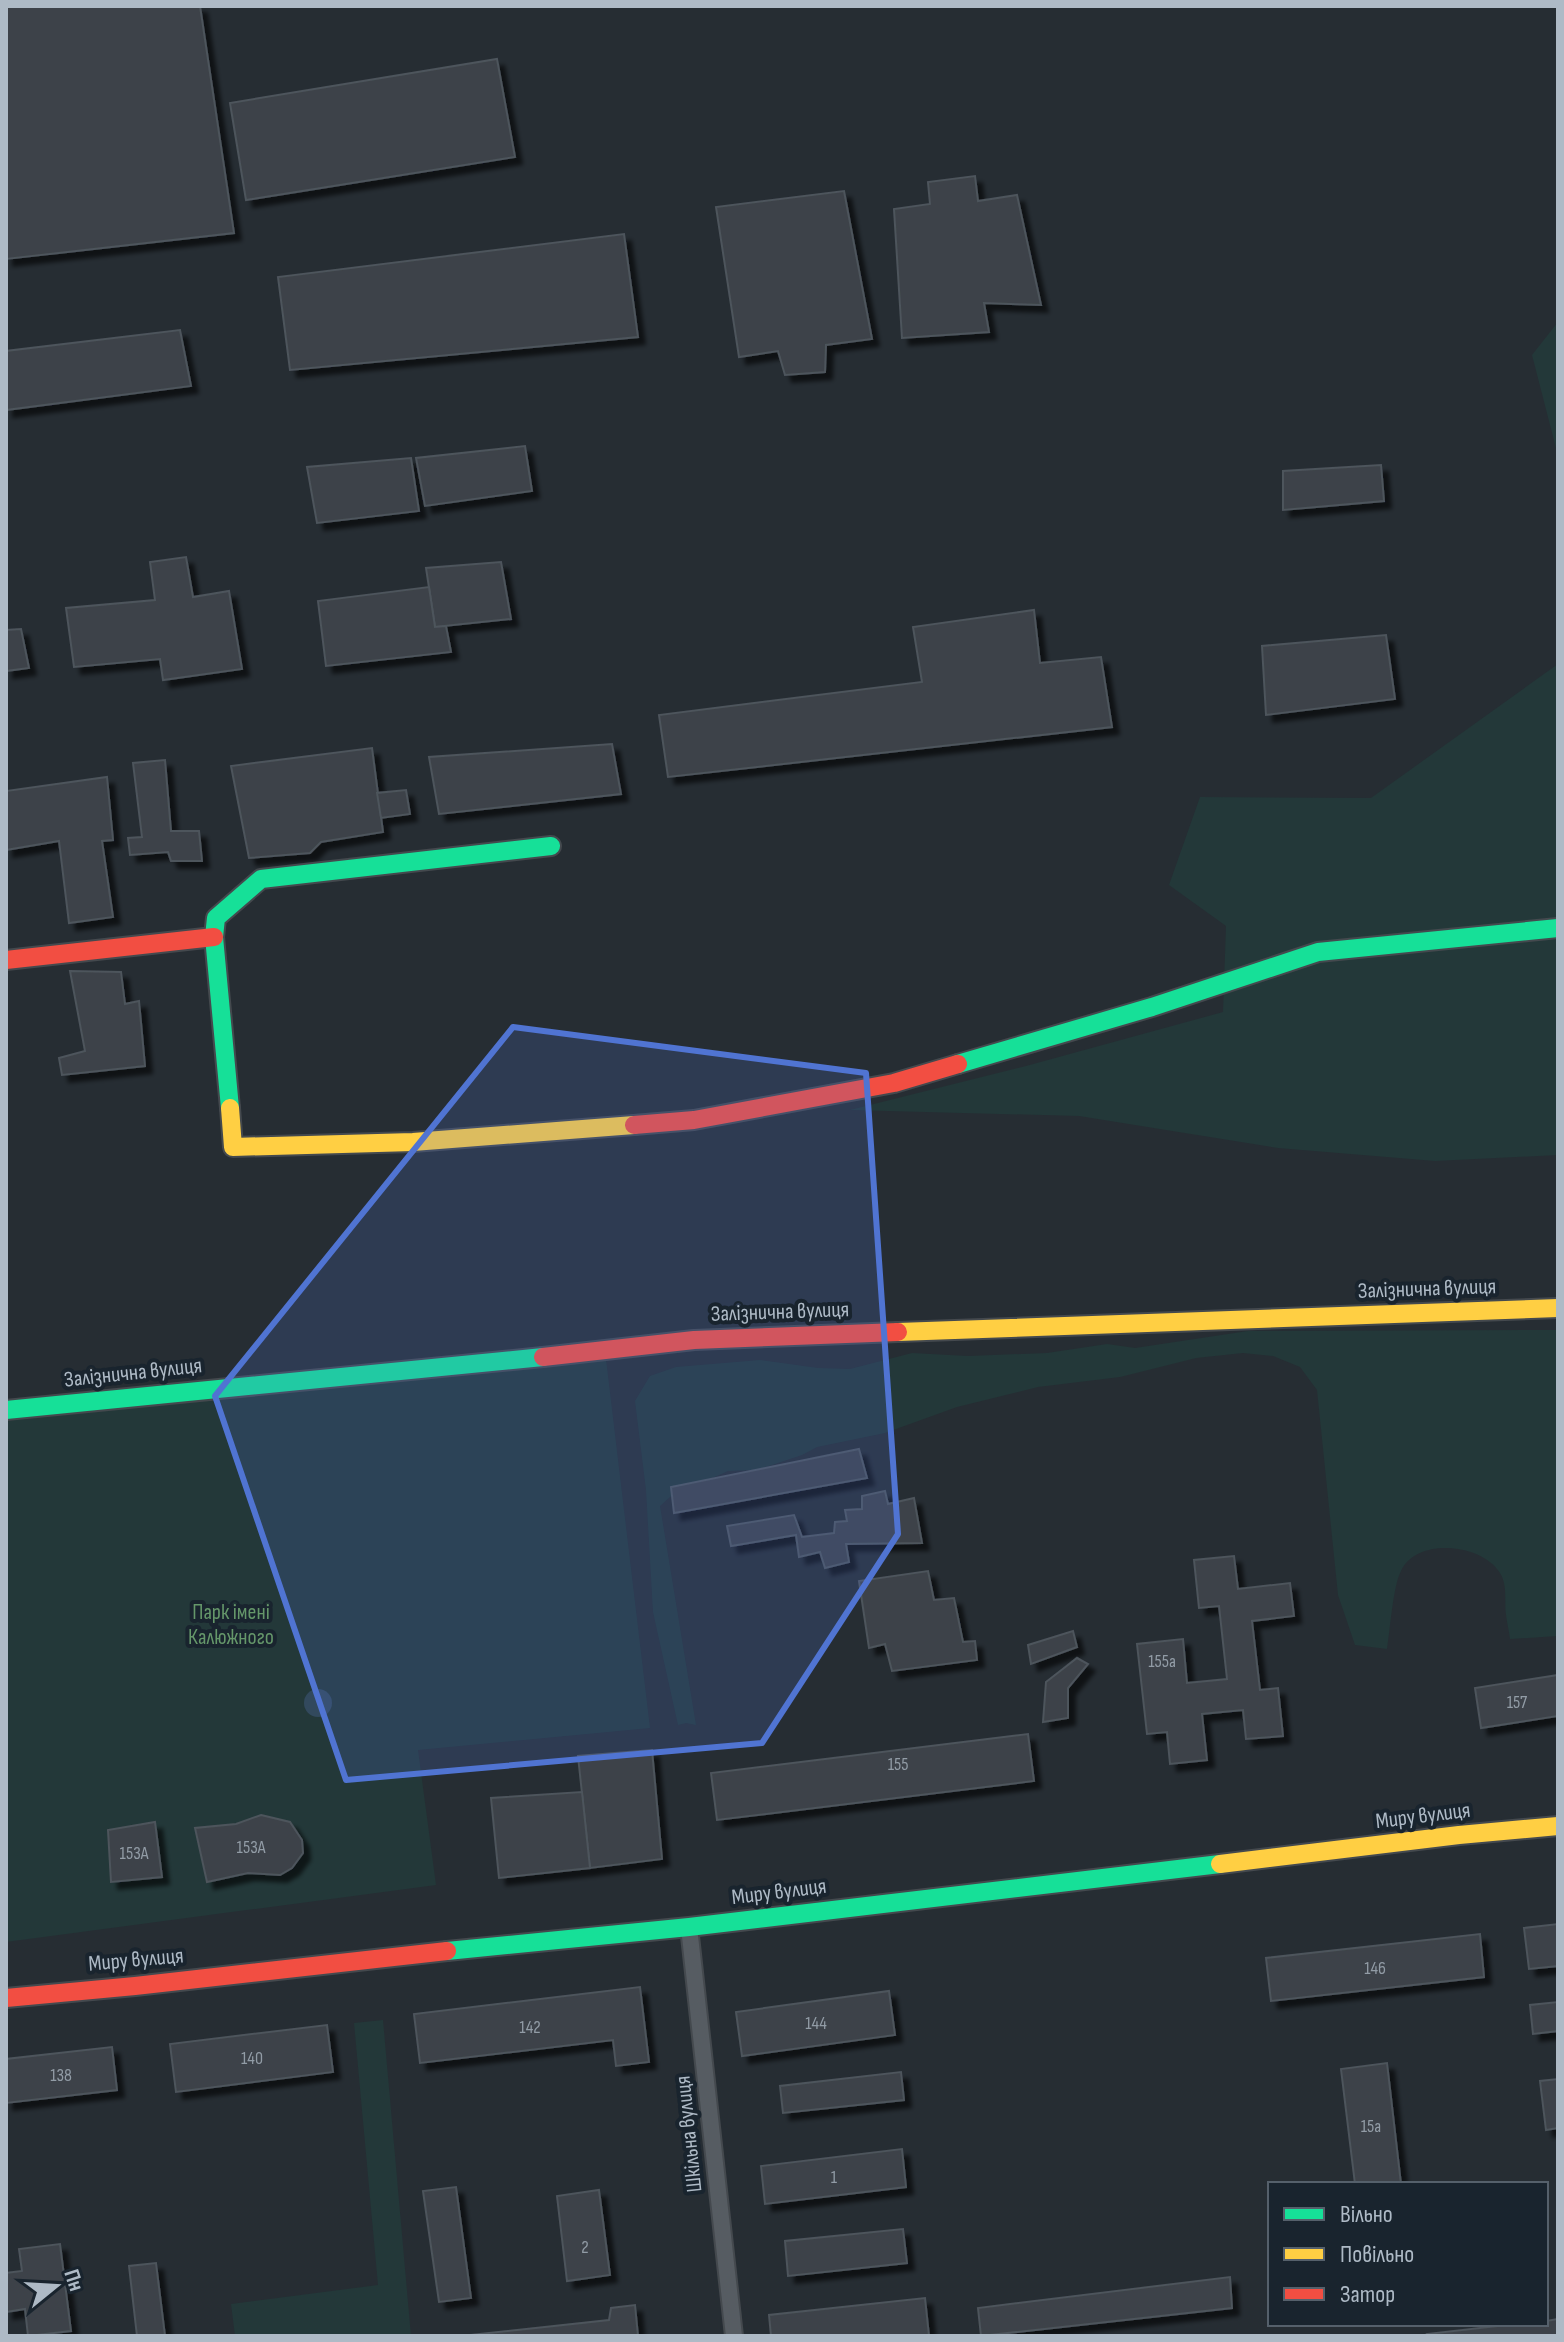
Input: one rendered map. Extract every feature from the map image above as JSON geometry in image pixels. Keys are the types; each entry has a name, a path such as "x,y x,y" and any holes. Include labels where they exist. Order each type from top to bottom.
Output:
{"street":[{"path":"551,846 261,879 216,918 214,937 233,1147 413,1142 694,1120 894,1083 1152,1007 1318,952 1558,928"},
{"path":"6,960 214,937"},
{"name":"Залізнична вулиця","path":"6,1410 694,1340 1558,1308"},
{"name":"Миру вулиця","path":"6,1998 689,1927 1459,1835 1558,1826"},
{"name":"Шкільна вулиця","path":"689,1927 734,2336"}],"highlighted area":[{"path":"513,1027 866,1073 898,1534 762,1743 346,1780 215,1396"}],"green space":[{"path":"1558,322 1558,456 1532,355"},
{"path":"1558,664 1558,1155 1435,1161 1278,1148 1079,1116 850,1110 1223,1012 1226,926 1169,885 1200,797 1371,798"},
{"path":"1558,1330 1558,1636 1510,1639 1505,1588 1500,1573 1479,1555 1449,1548 1420,1553 1409,1560 1401,1571 1387,1649 1355,1645 1338,1595 1317,1390 1300,1367 1273,1356 1243,1353 1196,1358 1120,1377 1038,1387 957,1407 885,1433 817,1447 757,1470 728,1471 670,1497 660,1506 696,1725 678,1725 653,1612 646,1490 635,1401 650,1376 676,1367 760,1360 850,1369 912,1353 968,1356 1047,1353 1107,1344 1135,1348 1248,1331"},
{"name":"Парк імені Калюжного","path":"606,1359 650,1728 418,1750 436,1885 6,1942 6,1421"},
{"path":"383,2020 411,2336 235,2336 231,2304 378,2285 354,2023"}],"water":[{"path":"318,1689 328,1693 332,1703 328,1713 318,1717 308,1713 304,1703 308,1693"}],"building":[{"path":"6,6 200,6 234,233 6,259"},
{"path":"497,59 515,157 246,200 230,103"},
{"path":"975,176 978,201 1017,195 1041,305 984,303 989,332 902,338 894,209 930,204 928,182"},
{"path":"844,191 872,339 826,345 825,372 785,375 778,351 739,357 716,207"},
{"path":"624,234 638,337 290,370 278,277"},
{"path":"180,330 191,386 6,410 6,351"},
{"path":"525,446 532,491 425,506 416,458"},
{"path":"411,458 419,511 317,523 307,467"},
{"path":"1381,465 1384,501 1283,510 1283,471"},
{"path":"186,557 193,597 229,591 242,669 163,680 160,659 74,667 66,608 155,600 150,562"},
{"path":"501,562 511,619 435,627 426,568"},
{"path":"429,587 435,627 446,626 451,652 326,666 318,601"},
{"path":"1034,610 1040,663 1101,657 1112,727 668,777 659,715 922,682 913,627"},
{"path":"21,629 29,668 6,671 6,630"},
{"path":"1386,635 1395,699 1266,715 1262,646"},
{"path":"612,744 621,794 439,814 429,757"},
{"path":"372,748 383,832 321,842 310,853 249,858 231,766"},
{"path":"165,760 171,831 199,831 202,861 171,861 168,852 130,855 128,838 142,837 133,763"},
{"path":"107,777 113,840 102,841 113,917 69,923 59,841 6,850 6,791"},
{"path":"406,790 410,814 381,818 377,793"},
{"path":"70,971 121,972 125,1004 139,1001 145,1066 62,1075 59,1058 85,1051"},
{"path":"859,1449 867,1478 674,1513 671,1487"},
{"path":"885,1491 888,1504 914,1498 922,1543 846,1544 849,1562 825,1568 820,1552 799,1557 796,1535 731,1546 727,1526 794,1515 802,1537 834,1533 835,1522 847,1521 845,1510 862,1509 862,1496"},
{"path":"1234,1556 1238,1589 1290,1583 1294,1616 1252,1621 1260,1690 1278,1688 1283,1736 1246,1739 1243,1710 1202,1714 1207,1760 1170,1764 1167,1732 1147,1734 1137,1644 1183,1639 1187,1683 1227,1679 1219,1606 1199,1608 1194,1560"},
{"path":"928,1571 934,1600 954,1598 963,1642 975,1641 977,1660 892,1671 885,1644 869,1648 859,1581"},
{"path":"1073,1631 1077,1647 1031,1664 1028,1645"},
{"path":"1077,1658 1088,1664 1068,1688 1068,1718 1043,1722 1046,1682"},
{"path":"1558,1675 1558,1716 1481,1728 1475,1688"},
{"path":"1028,1734 1034,1781 717,1820 711,1773"},
{"path":"652,1750 662,1859 590,1868 578,1756"},
{"path":"582,1792 590,1868 499,1878 491,1798"},
{"path":"261,1815 290,1822 302,1840 303,1853 292,1868 280,1875 248,1873 207,1882 195,1828 236,1824"},
{"path":"155,1822 162,1877 111,1882 108,1830"},
{"path":"1558,1924 1558,1966 1529,1969 1524,1928"},
{"path":"1480,1934 1484,1977 1271,2001 1266,1958"},
{"path":"640,1987 649,2062 616,2066 613,2040 420,2063 414,2014"},
{"path":"889,1991 895,2035 742,2056 736,2012"},
{"path":"1558,2002 1558,2031 1533,2034 1530,2005"},
{"path":"327,2025 333,2072 176,2092 170,2044"},
{"path":"112,2047 117,2090 6,2103 6,2059"},
{"path":"1387,2063 1401,2182 1355,2182 1341,2069"},
{"path":"901,2072 904,2100 783,2113 780,2086"},
{"path":"1558,2079 1558,2128 1546,2130 1540,2081"},
{"path":"902,2149 906,2187 765,2204 761,2166"},
{"path":"456,2187 471,2298 439,2302 423,2191"},
{"path":"599,2190 610,2275 567,2281 557,2196"},
{"path":"903,2229 907,2263 788,2276 785,2241"},
{"path":"60,2244 71,2331 28,2336 25,2309 6,2312 6,2273 22,2271 19,2249"},
{"path":"156,2263 165,2336 137,2336 129,2266"},
{"path":"1230,2277 1232,2308 981,2336 978,2308"},
{"path":"925,2298 929,2336 771,2336 769,2315"},
{"path":"635,2305 638,2336 461,2336 609,2320 611,2308"},
{"path":"1558,2319 1558,2336 1427,2334 1497,2326 1548,2326 1548,2321"}],"traffic: fast":[{"path":"230,1108 214,937 216,918 261,879 551,846"},
{"path":"958,1064 1152,1007 1318,952 1558,928"},
{"path":"6,1410 543,1357"},
{"path":"447,1951 689,1927 1220,1864"}],"traffic: slow":[{"path":"230,1108 233,1147 413,1142 634,1125"},
{"path":"898,1332 1558,1308"},
{"path":"1220,1864 1558,1826"}],"traffic: jam":[{"path":"6,960 214,937"},
{"path":"634,1125 694,1120 894,1083 958,1064"},
{"path":"543,1357 694,1340 898,1332"},
{"path":"6,1998 447,1951"}]}
